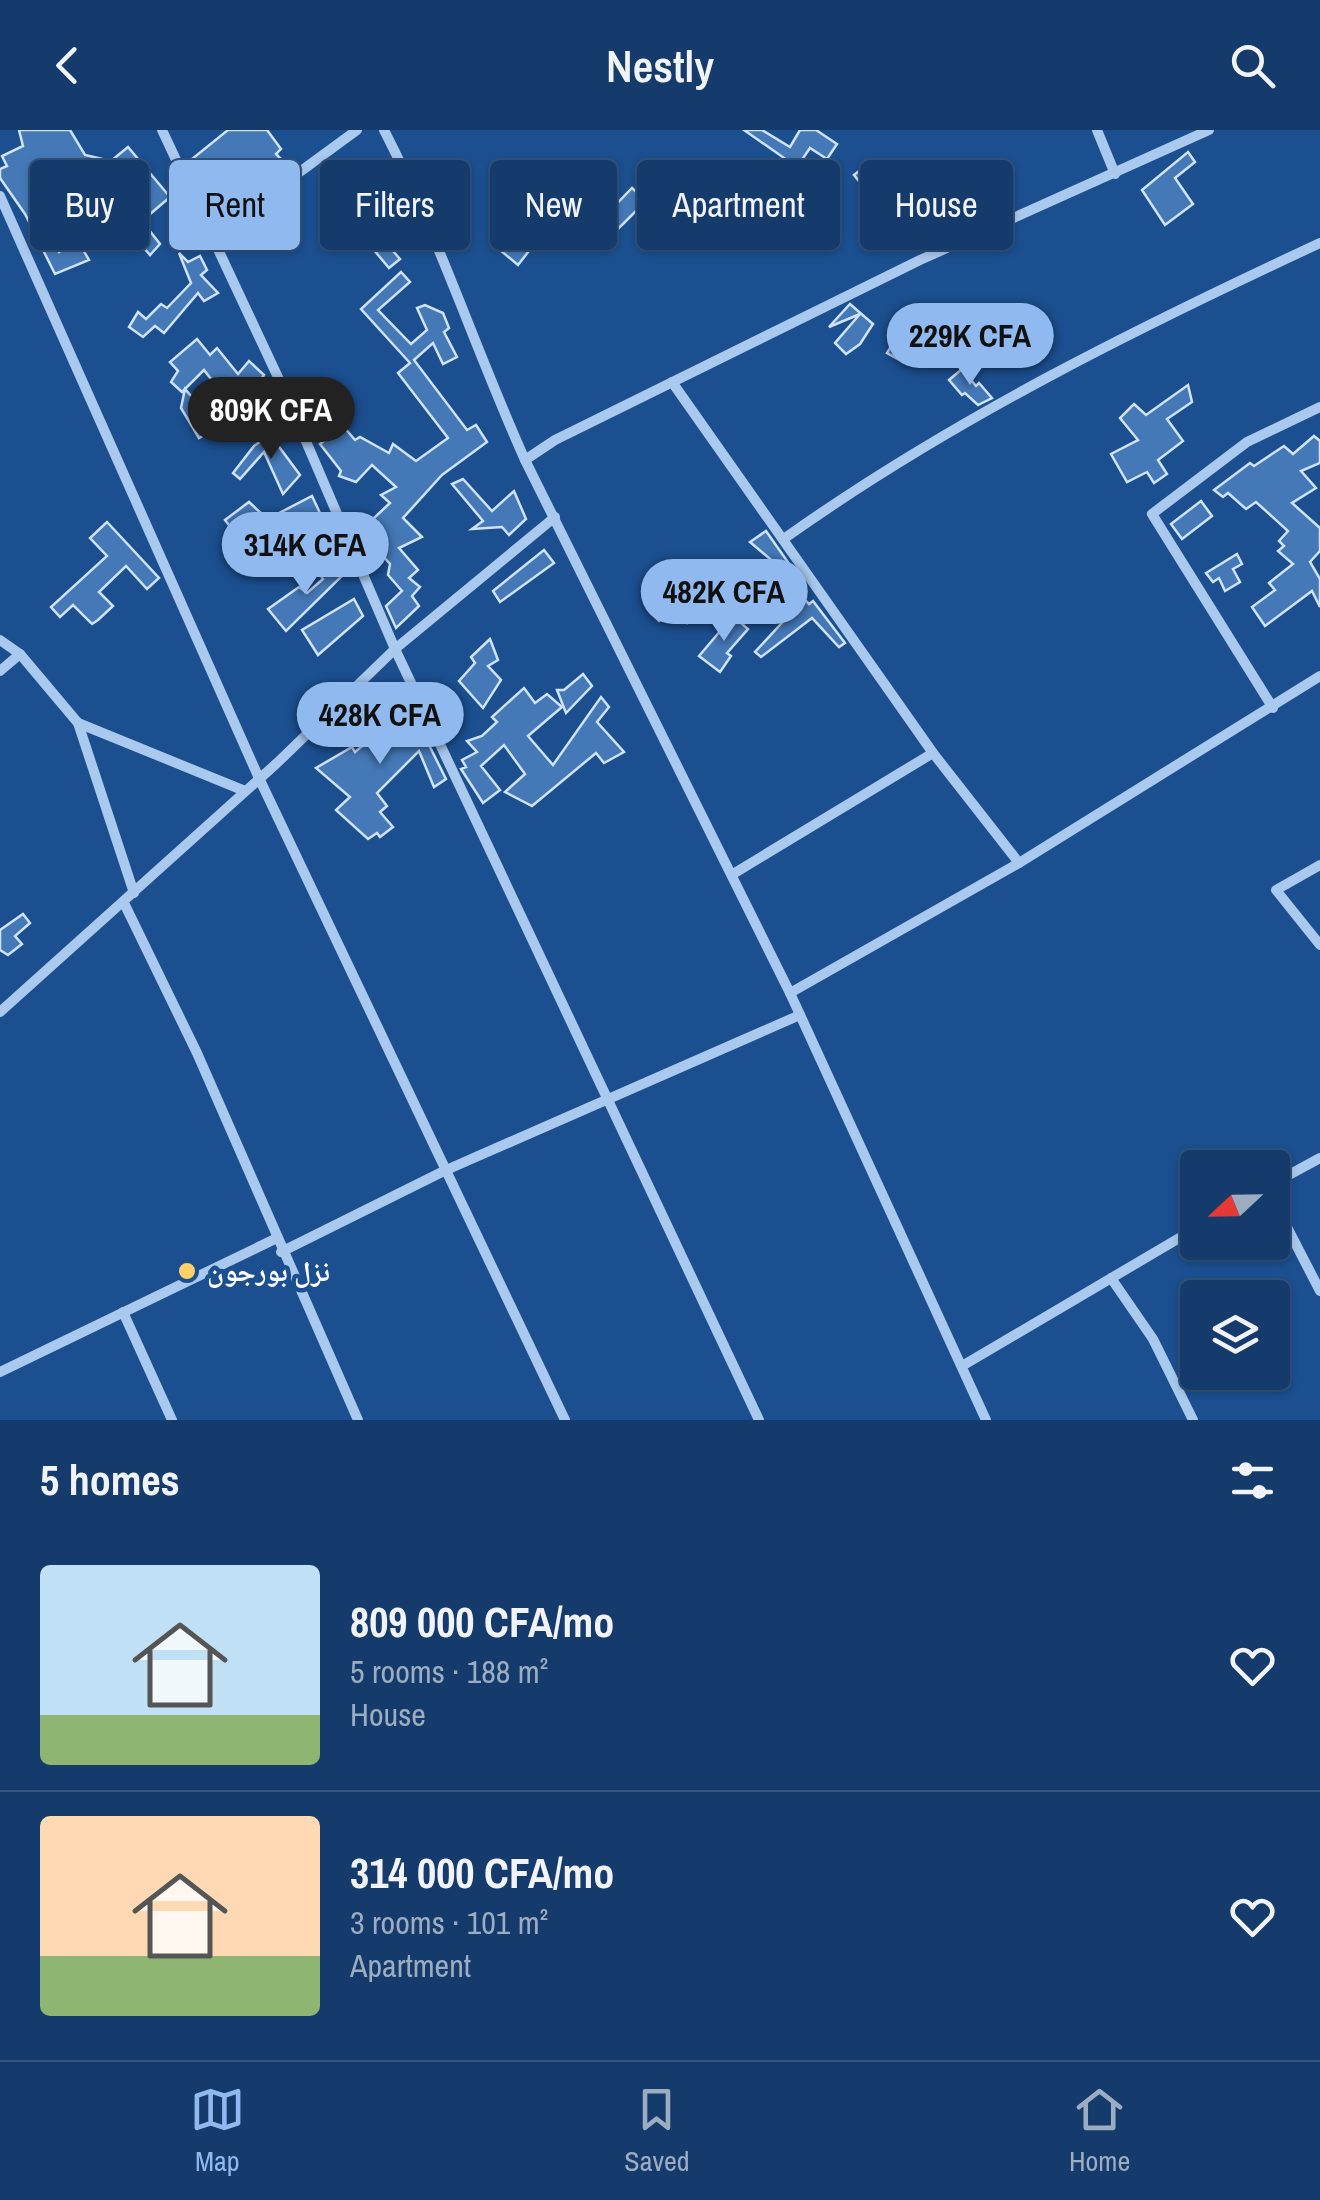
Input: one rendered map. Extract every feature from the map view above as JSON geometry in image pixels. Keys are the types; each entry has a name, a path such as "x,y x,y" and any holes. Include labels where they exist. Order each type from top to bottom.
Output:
{"street":[{"path":"162,130 176,160"},
{"path":"300,172 356,130"},
{"path":"384,130 439,247 487,376 526,460 734,874 986,1420"},
{"path":"1096,130 1114,174"},
{"path":"526,460 555,440 920,260 1209,130"},
{"path":"0,196 258,776 565,1420"},
{"path":"784,538 856,488 1028,388 1175,311 1320,243"},
{"path":"218,250 284,390 395,648 759,1420"},
{"path":"672,382 933,753 1020,863"},
{"path":"1273,708 1152,514 1247,442 1320,408"},
{"path":"0,1012 246,792 258,776 395,648 555,517"},
{"path":"0,640 20,654 78,723 134,894"},
{"path":"0,671 20,654"},
{"path":"790,993 1020,863 1320,676"},
{"path":"78,723 246,792"},
{"path":"734,874 933,753"},
{"path":"1320,865 1276,890 1320,945"},
{"path":"124,903 197,1053 275,1239 358,1420"},
{"path":"281,1252 444,1171 800,1015"},
{"path":"1290,1174 1320,1158"},
{"path":"1290,1233 1320,1291"},
{"path":"962,1366 1180,1238"},
{"path":"0,1372 275,1239"},
{"path":"1112,1278 1153,1339 1193,1420"},
{"path":"123,1312 172,1420"}],"building":[{"path":"19,130 70,130 85,155 107,160 30,160 30,224 0,178 0,169 7,166 2,156 23,146"},
{"path":"228,130 267,130 281,149 276,154 280,160 191,160"},
{"path":"744,130 762,130 790,147 800,130 816,130 837,144 827,159 810,148 802,160 787,160"},
{"path":"128,147 139,160 112,160"},
{"path":"1188,152 1195,162 1175,178 1193,204 1165,225 1142,190"},
{"path":"149,172 169,196 149,215"},
{"path":"632,188 637,193 637,210 617,230 617,204"},
{"path":"149,230 160,244 150,255 146,250 149,250"},
{"path":"43,250 83,250 89,260 55,274"},
{"path":"374,250 392,250 400,259 389,268"},
{"path":"500,250 530,250 518,265"},
{"path":"179,253 188,262 200,256 207,270 201,275 218,293 204,301 198,293 164,333 155,326 143,337 129,327 138,312 146,319 161,304 167,308 191,283"},
{"path":"401,272 410,282 378,310 411,344 427,330 417,308 425,305 443,313 449,328 444,332 457,357 443,364 433,343 414,360 467,430 476,425 487,442 442,475 403,518 422,537 399,548 418,570 409,578 420,587 412,596 419,606 396,628 386,606 402,591 388,575 390,564 373,545 365,552 359,532 390,503 381,495 396,487 372,465 356,482 339,476 341,471 320,444 343,426 355,440 360,437 389,453 393,444 416,461 448,438 398,373 410,363 361,309"},
{"path":"850,304 873,324 860,344 846,354 835,343 860,314 829,327"},
{"path":"910,315 930,338 903,362 887,353"},
{"path":"197,339 210,355 217,348 238,374 249,361 264,375 262,378 279,399 272,400 266,414 269,418 258,426 248,410 199,438 181,408 185,389 182,392 171,382 178,371 170,362","holes":["204,370 224,396 205,412 185,389"]},
{"path":"962,369 992,398 978,405 965,393 962,395 949,380"},
{"path":"1188,385 1192,402 1167,419 1183,441 1158,460 1167,474 1154,483 1147,472 1127,482 1111,454 1138,440 1120,418 1134,404 1146,415"},
{"path":"278,429 274,440 300,475 283,494 264,452 240,479 233,473 254,446"},
{"path":"1314,436 1320,441 1320,463 1301,471 1316,488 1292,503 1320,528 1320,551 1310,562 1320,579 1320,607 1312,591 1265,626 1252,607 1275,590 1269,583 1293,564 1278,551 1284,546 1279,541 1288,531 1256,502 1246,509 1228,493 1223,497 1214,490 1250,463 1254,466 1284,446 1293,454"},
{"path":"463,479 492,511 514,491 526,519 509,535 502,527 472,529 483,521 452,484"},
{"path":"312,496 320,513 294,523 299,528 284,539 280,533 268,541 259,529 240,550 226,534 232,529 225,520 249,502 264,516 258,524"},
{"path":"1201,501 1212,516 1182,539 1171,524"},
{"path":"107,522 159,578 147,589 126,566 99,592 113,606 98,620 92,624 73,605 60,617 51,607 107,556 90,538"},
{"path":"766,531 804,585 803,587 750,542"},
{"path":"544,550 554,563 500,602 493,591"},
{"path":"1237,554 1242,564 1233,569 1240,582 1225,591 1219,578 1213,582 1206,573"},
{"path":"329,558 343,575 286,631 268,609 299,587 307,593 323,579 317,570"},
{"path":"689,568 714,590 687,623 670,608 659,621 651,613"},
{"path":"354,599 363,616 318,655 302,630"},
{"path":"804,599 809,604 813,601 845,643 839,647 812,618 761,657 755,652"},
{"path":"733,616 748,629 727,653 731,656 720,672 699,656"},
{"path":"490,639 498,660 488,666 501,680 483,708 459,681 475,663 471,657"},
{"path":"583,674 592,686 566,713 557,690 564,690"},
{"path":"524,688 535,703 547,694 562,707 528,736 553,765 601,697 609,707 597,722 624,752 604,763 596,753 532,806 505,792 525,774 504,745 481,766 500,790 483,803 461,769 466,767 462,760 477,752 467,741 482,736 497,722 492,717"},
{"path":"403,693 446,779 434,787 419,751 377,793 387,806 380,812 393,827 380,837 377,833 368,839 336,810 350,797 316,768 352,747 355,752 373,737 367,729 391,710 387,704"},
{"path":"23,914 30,923 15,936 22,944 8,955 0,950 0,930"}],"place":[{"name":"نزل بورجون","path":"187,1271"}]}
